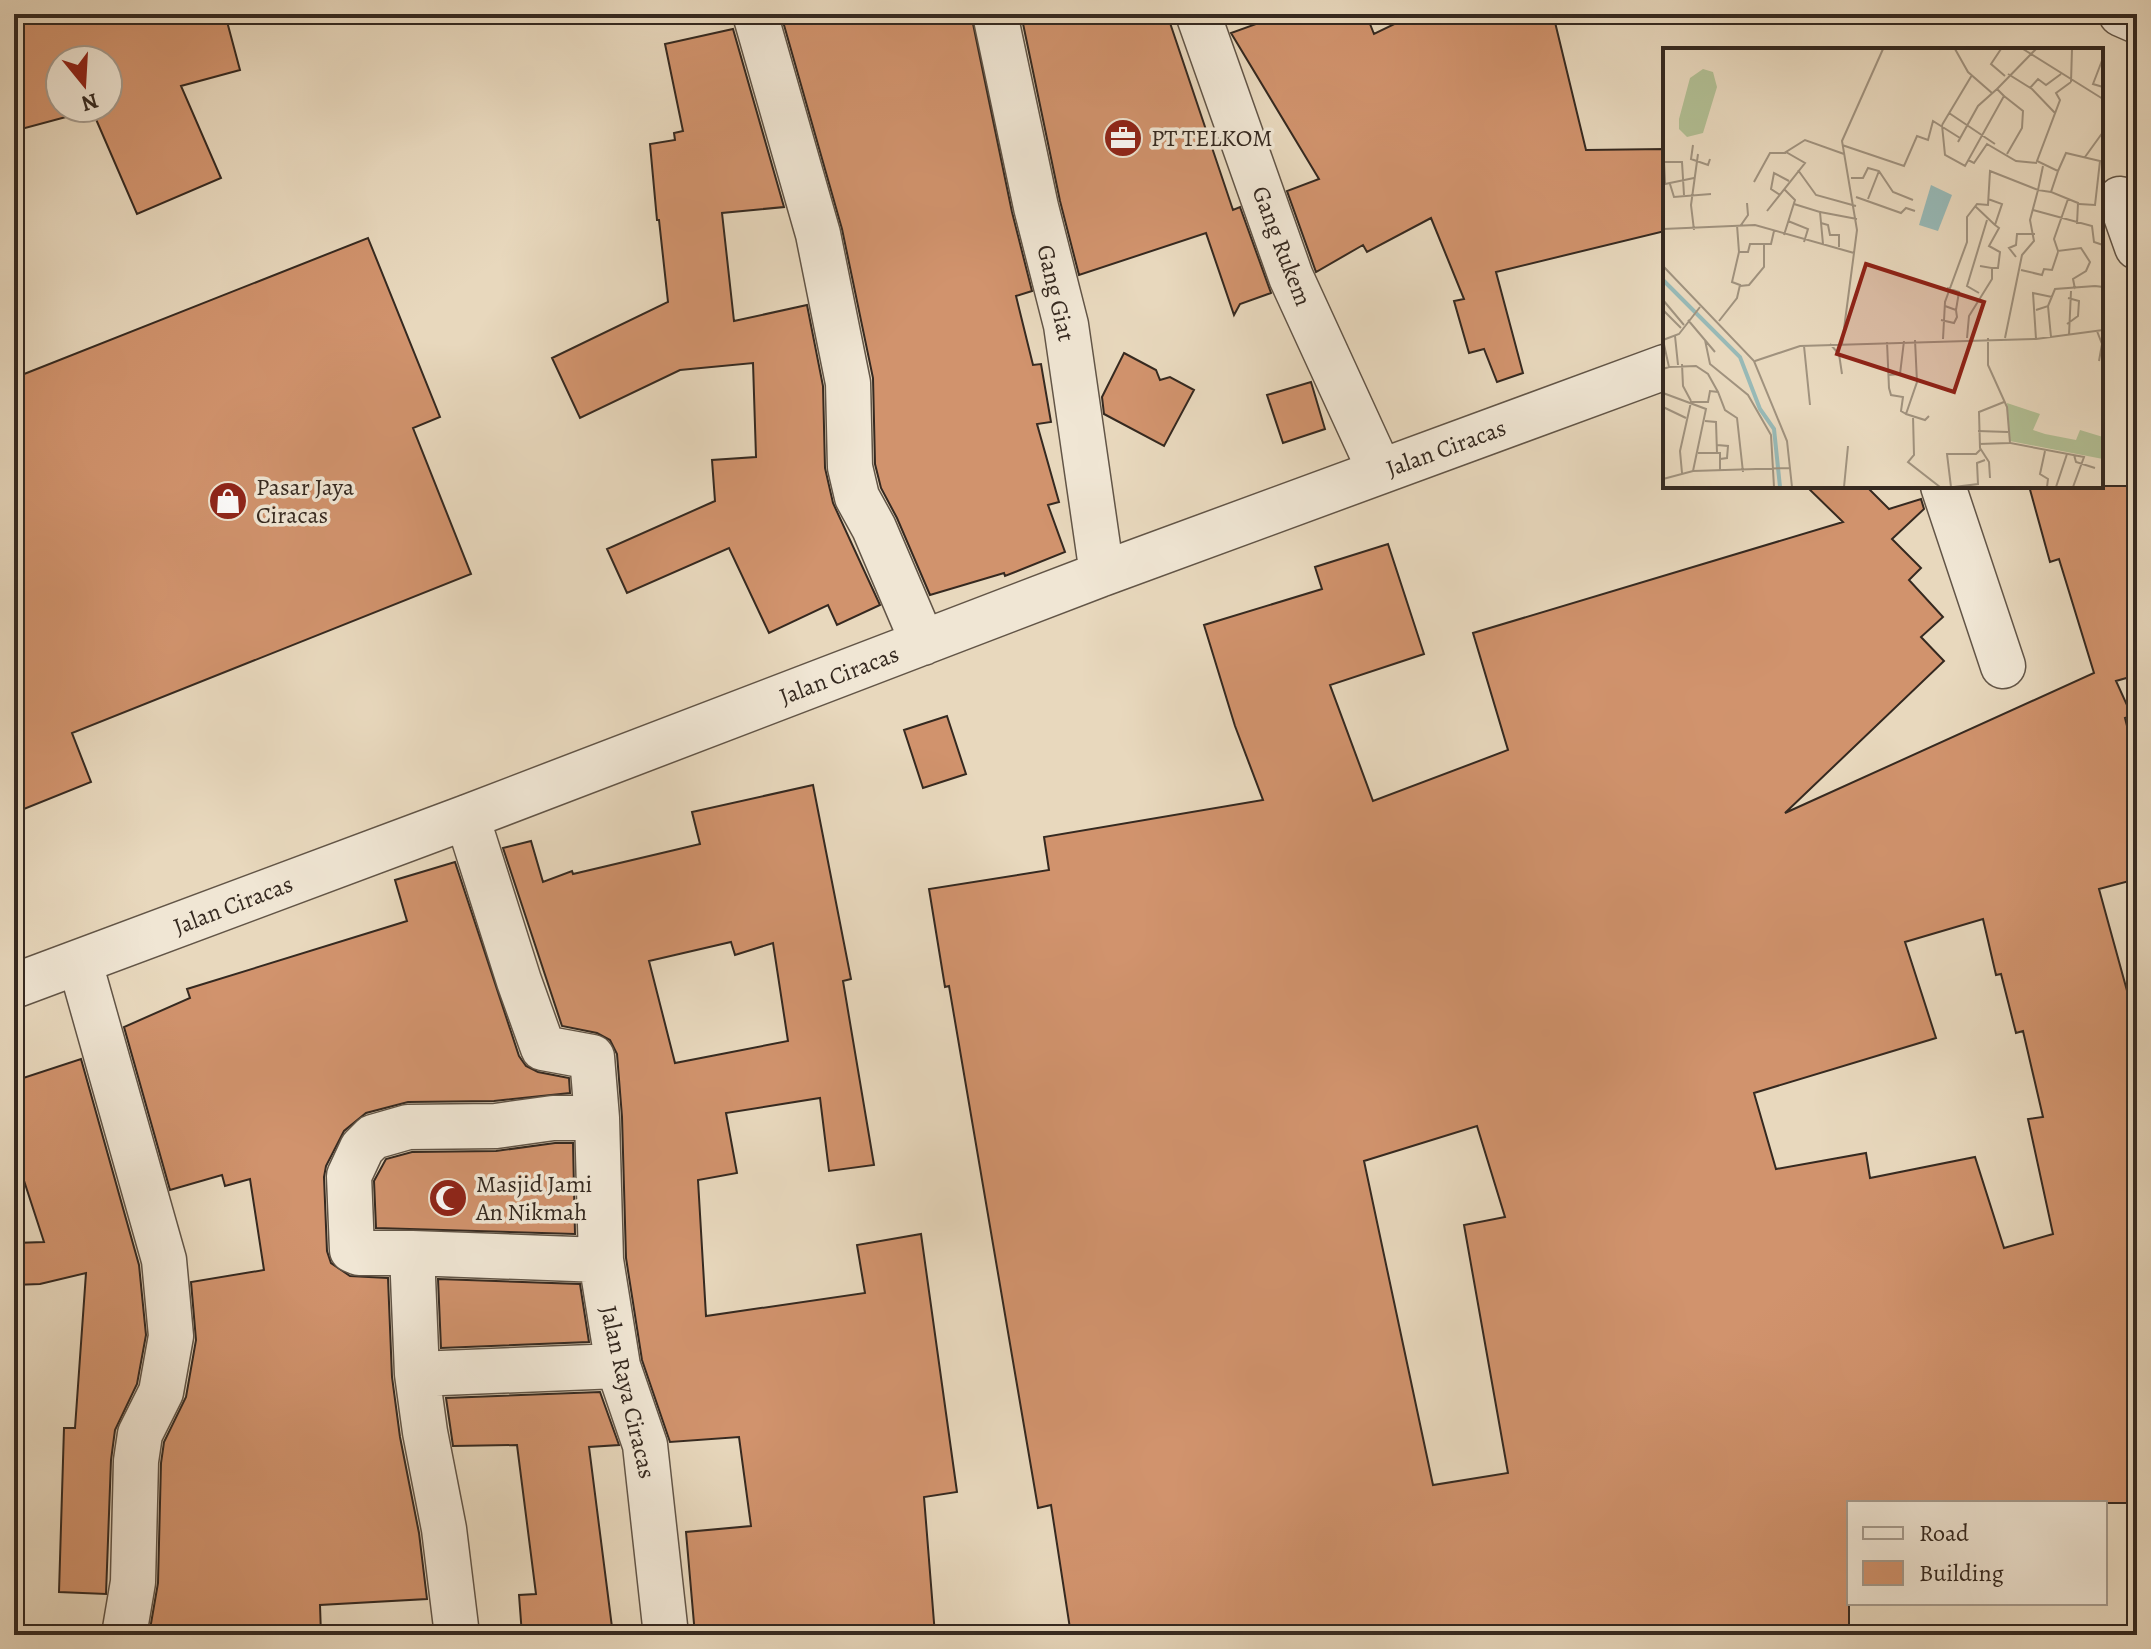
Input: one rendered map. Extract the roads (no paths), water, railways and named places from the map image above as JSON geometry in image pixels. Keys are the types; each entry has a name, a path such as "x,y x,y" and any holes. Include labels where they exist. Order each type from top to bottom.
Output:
{"street":[{"path":"755,14 818,234 848,383 850,467 857,497 874,528 923,643"},
{"name":"Gang Giat","path":"995,14 1036,207 1066,325 1102,574"},
{"name":"Gang Rukem","path":"1198,14 1291,277 1380,471"},
{"path":"2121,14 2137,21"},
{"path":"2119,199 2137,247"},
{"name":"Jalan Ciracas","path":"14,986 1102,574 1663,368"},
{"path":"1944,488 2003,666"},
{"name":"Jalan Raya Ciracas","path":"467,817 543,1048 592,1057 601,1260 618,1366 645,1445 666,1635"},
{"path":"80,963 164,1260 169,1296 171,1336 161,1392 140,1434 136,1461 133,1582 124,1635"},
{"path":"597,1118 553,1118 496,1126 408,1127 373,1137 354,1161 349,1176 352,1250 359,1253 601,1260"},
{"path":"412,1253 417,1374 444,1529 457,1635"},
{"path":"417,1374 618,1366"}],"place":[{"name":"PT TELKOM","path":"1123,138"},
{"name":"Pasar Jaya Ciracas","path":"228,501"},
{"name":"Masjid Jami An Nikmah","path":"448,1198"}]}
